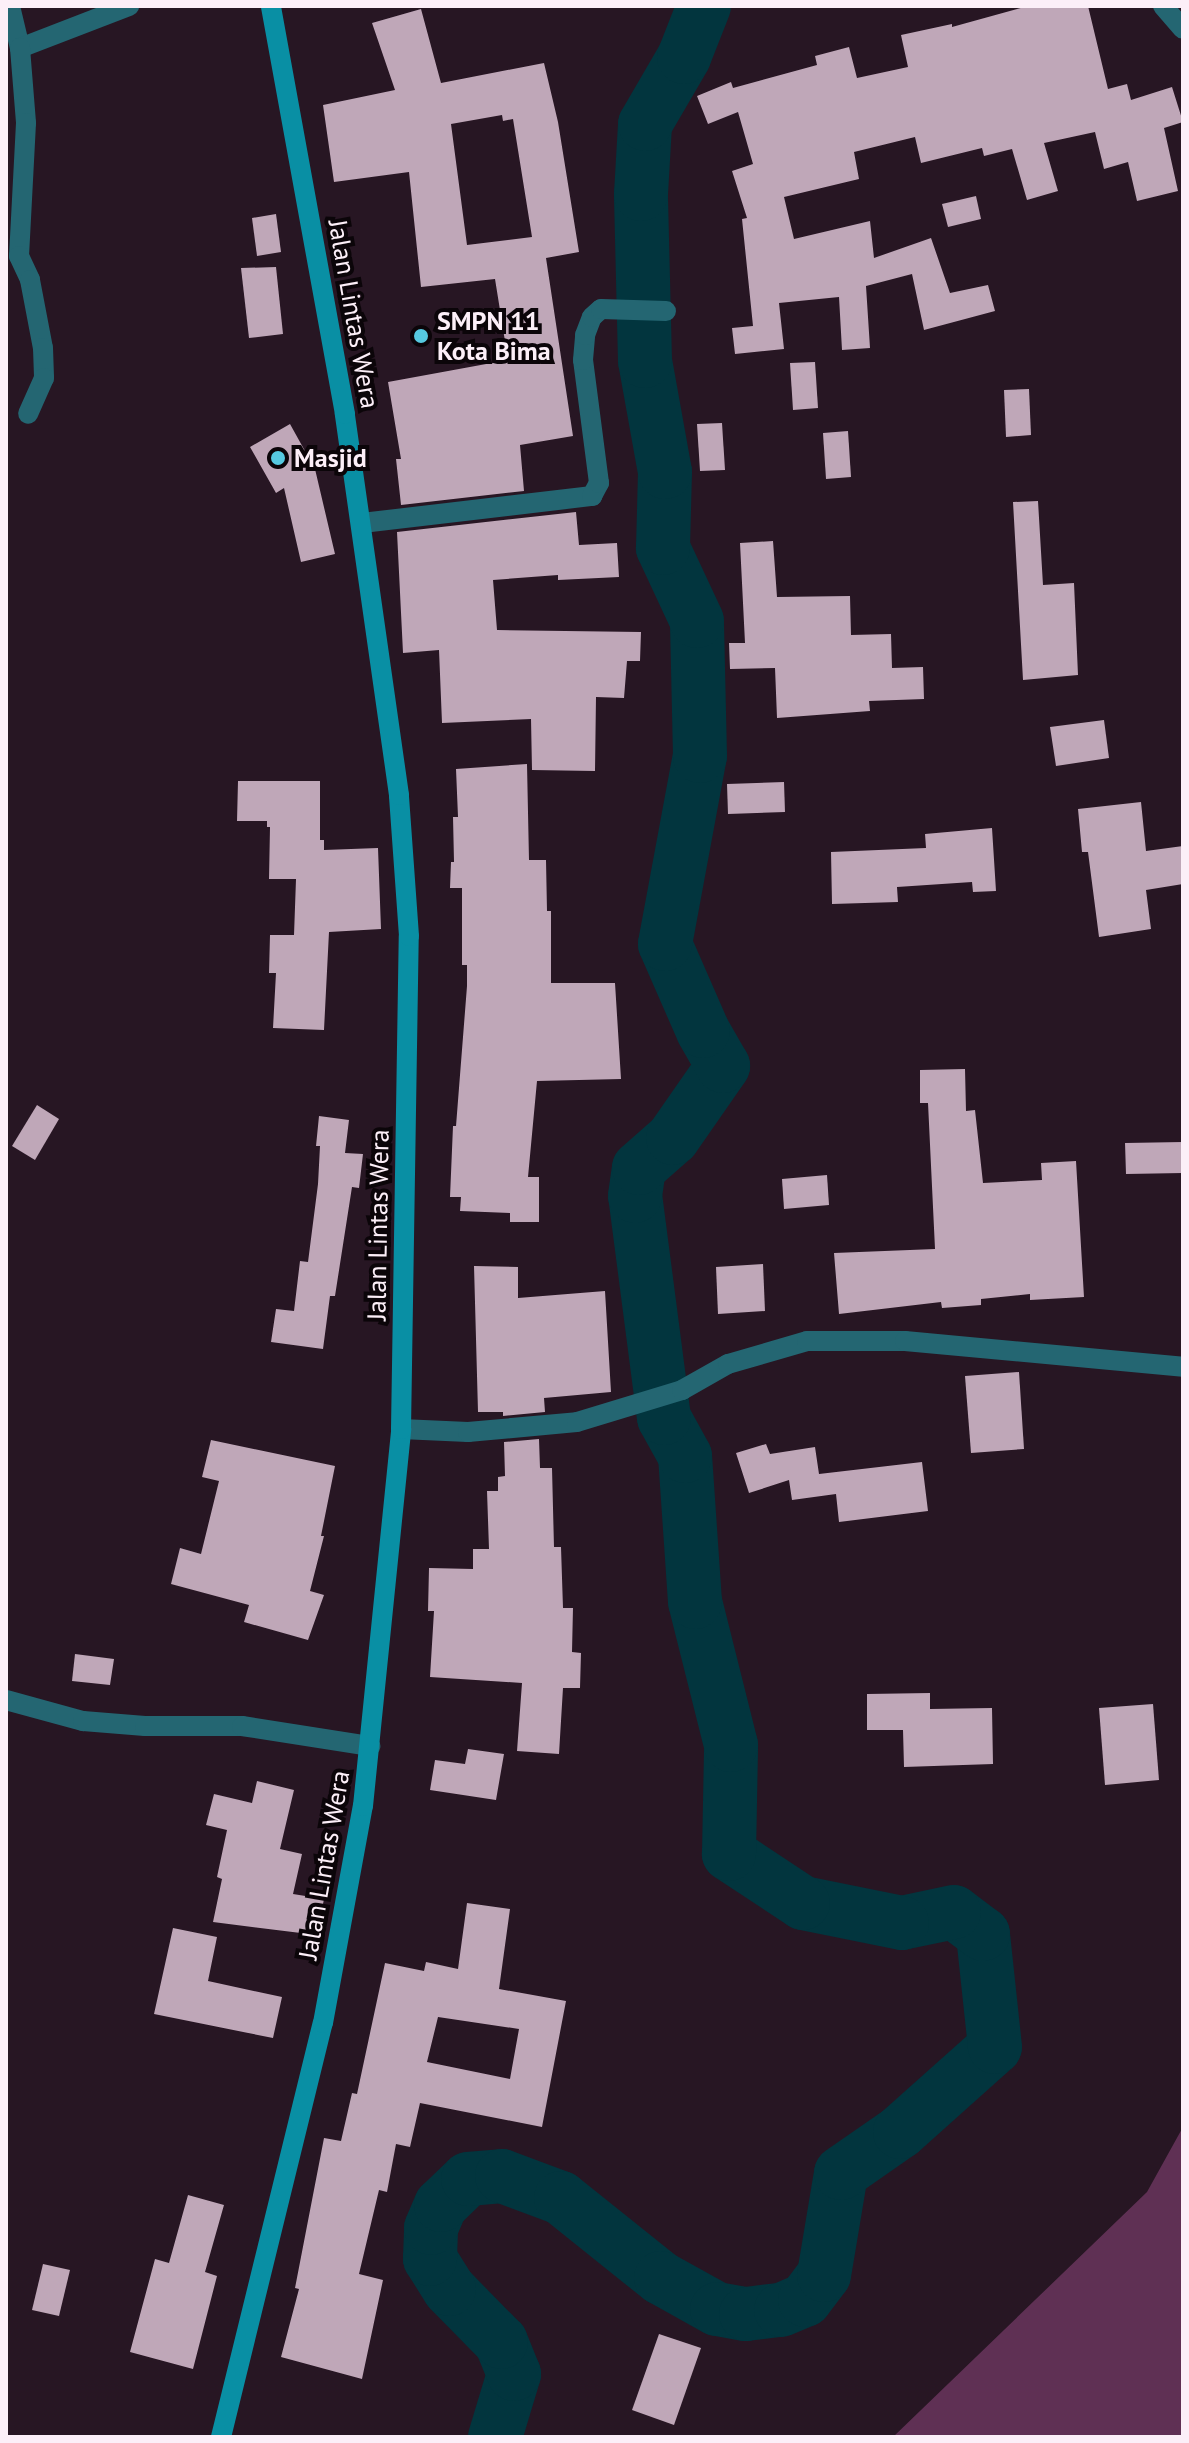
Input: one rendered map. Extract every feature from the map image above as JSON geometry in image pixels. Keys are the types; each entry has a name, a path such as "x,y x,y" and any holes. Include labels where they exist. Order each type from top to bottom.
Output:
{"main road":[{"name":"Jalan Lintas Wera","path":"221,2437 323,2023 370,1746 401,1429 409,936 399,795 362,523 271,6"}],"street":[{"path":"10,6 20,48 26,123 19,256 30,280 43,348 44,378 28,414"},
{"path":"20,48 129,6"},
{"path":"1163,6 1183,29"},
{"path":"362,523 592,496 599,483 583,360 585,335 592,317 601,309 666,311"},
{"path":"401,1429 468,1432 539,1428 577,1422 682,1390 728,1364 807,1341 852,1339 1183,1367"},
{"path":"6,1700 83,1721 145,1726 242,1726 370,1746"}],"shaded area":[{"path":"1183,2127 1183,2437 893,2437 1147,2192"}],"building":[{"path":"1028,6 1088,6 1108,89 1127,84 1131,100 1172,87 1183,122 1164,128 1178,191 1137,201 1128,162 1104,169 1095,132 1044,143 1058,191 1027,200 1012,149 984,156 982,148 921,163 915,137 854,152 859,179 784,197 794,239 870,221 874,258 931,238 950,293 988,285 995,311 924,330 912,274 866,286 870,348 842,350 839,297 779,303 784,349 735,354 732,328 753,326 742,219 747,218 732,171 753,164 738,112 708,124 697,96 731,82 733,88 817,65 815,56 849,47 857,78 908,67 901,35 952,24 952,27"},
{"path":"421,9 441,83 544,63 558,122 579,252 546,258 573,436 520,445 524,491 401,505 396,459 401,459 388,382 508,360 495,279 421,287 409,172 334,182 323,105 395,90 372,23","holes":["502,115 503,121 513,119 532,237 467,245 451,124"]},
{"path":"976,196 981,219 948,227 942,204"},
{"path":"276,214 281,252 257,256 252,218"},
{"path":"276,267 283,334 249,338 241,268"},
{"path":"815,362 818,408 793,410 790,363"},
{"path":"1029,389 1031,435 1006,437 1004,390"},
{"path":"722,423 725,470 700,471 697,424"},
{"path":"290,424 315,469 335,554 301,562 284,488 276,493 250,447"},
{"path":"848,431 851,477 826,479 823,433"},
{"path":"1038,501 1043,585 1074,583 1078,675 1023,680 1013,502"},
{"path":"576,512 579,545 617,543 619,577 558,580 558,575 493,580 497,630 641,632 640,661 627,661 624,698 596,697 595,771 532,770 531,719 442,723 439,650 403,653 397,532"},
{"path":"773,541 777,597 850,596 851,635 891,634 892,668 923,667 924,699 869,701 870,711 777,718 775,668 730,669 729,643 745,643 740,543"},
{"path":"1104,720 1109,758 1056,766 1050,727"},
{"path":"527,764 529,860 546,860 547,911 551,911 551,983 615,983 621,1079 537,1081 528,1177 539,1177 539,1222 510,1222 510,1213 460,1211 461,1197 450,1197 467,965 462,965 462,888 450,888 451,862 454,862 453,817 458,817 456,769"},
{"path":"238,781 320,781 320,840 324,840 324,850 378,848 381,929 329,932 324,1030 273,1028 276,973 269,973 270,935 294,935 296,879 269,879 270,827 267,827 267,821 237,821"},
{"path":"784,782 785,812 728,814 727,784"},
{"path":"1141,802 1146,851 1183,846 1183,884 1146,890 1151,929 1099,937 1088,852 1082,852 1078,809"},
{"path":"992,828 996,891 973,892 972,882 897,887 898,902 832,904 831,852 926,848 925,834"},
{"path":"965,1069 966,1111 975,1110 983,1183 1042,1180 1041,1163 1076,1161 1084,1297 1030,1300 1030,1294 981,1299 981,1305 942,1308 941,1302 839,1314 834,1253 935,1249 928,1103 920,1103 920,1070"},
{"path":"37,1105 59,1119 35,1160 12,1146"},
{"path":"319,1116 349,1120 345,1153 363,1154 359,1188 352,1187 335,1296 330,1296 323,1349 271,1342 276,1309 294,1311 300,1261 308,1262 318,1184 320,1146 316,1146"},
{"path":"1183,1142 1183,1173 1126,1174 1125,1143"},
{"path":"827,1175 829,1205 784,1209 782,1179"},
{"path":"763,1264 765,1311 718,1314 716,1267"},
{"path":"474,1266 518,1267 518,1298 605,1291 611,1392 544,1398 545,1412 503,1416 503,1412 478,1412"},
{"path":"1019,1372 1024,1449 971,1453 965,1376"},
{"path":"539,1439 540,1468 552,1468 554,1547 561,1547 563,1608 573,1608 572,1652 581,1653 580,1688 563,1688 559,1754 517,1751 522,1683 430,1677 434,1611 428,1611 429,1568 473,1569 473,1549 489,1549 487,1491 498,1491 498,1477 505,1476 504,1442"},
{"path":"211,1440 335,1466 321,1536 324,1536 310,1591 324,1595 308,1640 244,1622 249,1605 171,1584 180,1548 201,1554 219,1481 202,1477"},
{"path":"766,1444 770,1454 815,1447 819,1474 922,1462 928,1511 839,1522 836,1494 792,1500 789,1480 749,1493 736,1453"},
{"path":"75,1654 114,1659 110,1685 72,1681"},
{"path":"930,1693 930,1709 992,1708 993,1764 904,1767 903,1730 867,1730 867,1694"},
{"path":"1153,1704 1159,1780 1105,1785 1099,1708"},
{"path":"468,1749 504,1754 496,1800 430,1790 435,1760 465,1764"},
{"path":"257,1781 294,1790 280,1849 302,1854 293,1894 324,1899 317,1935 213,1922 222,1879 217,1877 227,1830 206,1825 214,1794 252,1803"},
{"path":"467,1903 510,1909 499,1989 566,2001 542,2127 420,2103 410,2147 396,2144 387,2192 379,2190 359,2274 383,2280 362,2379 281,2357 299,2289 295,2288 324,2138 341,2141 352,2093 357,2094 385,1963 424,1971 426,1962 458,1969","holes":["438,2017 519,2029 510,2079 427,2062"]},
{"path":"173,1928 217,1937 208,1981 282,1997 273,2038 154,2014"},
{"path":"188,2195 224,2205 205,2272 217,2276 193,2369 130,2352 155,2259 169,2263"},
{"path":"43,2264 70,2270 59,2316 32,2310"},
{"path":"659,2334 701,2348 674,2425 632,2410"}],"waterway":[{"path":"495,2437 514,2374 501,2342 449,2289 430,2259 431,2228 441,2205 468,2179 502,2176 561,2198 661,2278 717,2309 746,2314 781,2310 805,2300 824,2275 841,2173 900,2132 995,2047 983,1934 954,1912 902,1923 803,1903 729,1854 731,1745 695,1602 685,1456 664,1418 635,1196 639,1168 673,1138 723,1066 703,1031 665,944 700,756 697,621 663,548 665,472 645,361 641,194 645,124 684,57 704,6"}],"place":[{"name":"SMPN 11 Kota Bima","path":"421,336"},
{"name":"Masjid","path":"278,458"}]}
